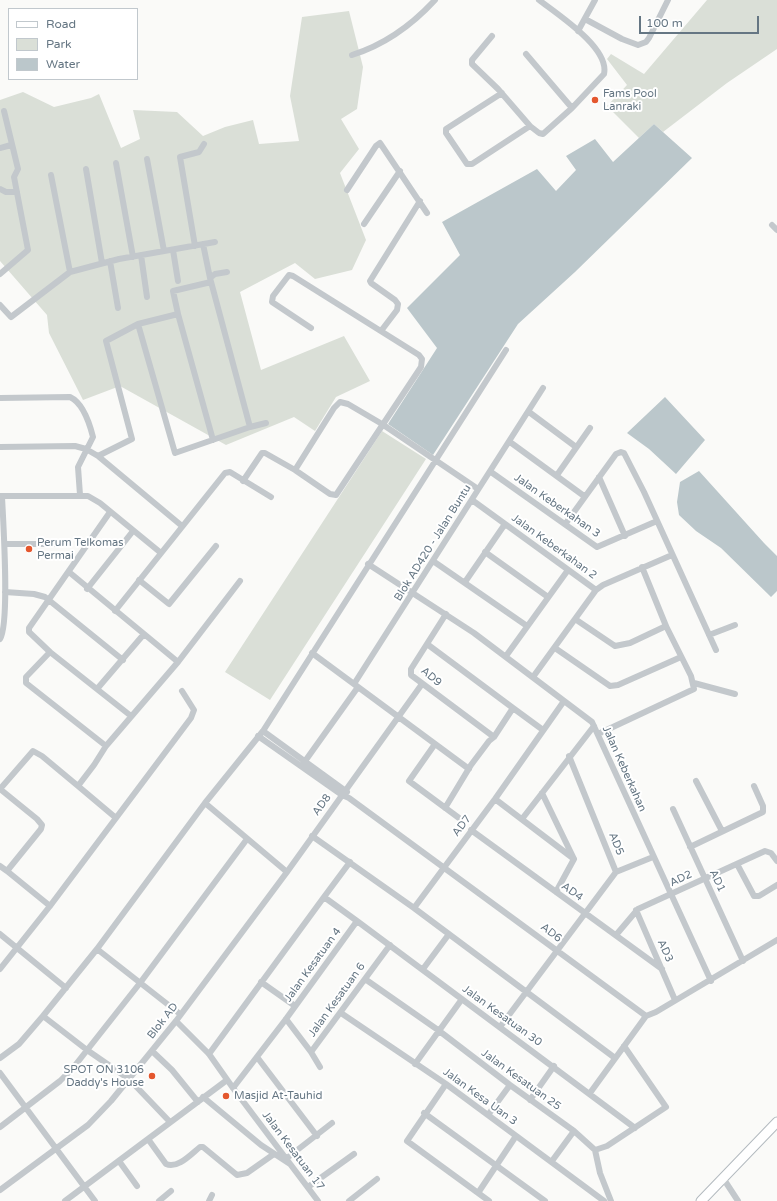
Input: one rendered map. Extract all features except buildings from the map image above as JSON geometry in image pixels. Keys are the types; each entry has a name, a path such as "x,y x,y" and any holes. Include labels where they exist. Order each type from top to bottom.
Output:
{"main road":[{"path":"701,1201 777,1122"}],"street":[{"path":"352,55 372,48 390,38 407,26 435,0"},
{"path":"492,36 471,62 502,93 530,126 542,134 572,108 599,80 605,70 594,48 578,31 539,0"},
{"path":"578,31 595,0"},
{"path":"585,19 622,39 638,45 646,42 649,38 668,0"},
{"path":"526,54 572,108"},
{"path":"502,93 448,127 446,133 468,165 530,126"},
{"path":"0,274 28,250 14,177 18,169 4,111"},
{"path":"347,190 379,143 383,145 427,213"},
{"path":"195,246 180,157 199,152 204,144"},
{"path":"0,148 11,145"},
{"path":"147,159 164,251"},
{"path":"116,163 133,257"},
{"path":"86,169 102,263"},
{"path":"364,224 400,171"},
{"path":"51,175 70,272"},
{"path":"0,189 6,192 17,192"},
{"path":"381,331 397,310 398,304 395,300 371,284 370,281 420,201"},
{"path":"0,305 11,317 70,272 110,261 215,242"},
{"path":"203,244 210,280 250,426"},
{"path":"173,250 178,281"},
{"path":"141,255 147,297"},
{"path":"110,261 118,308"},
{"path":"214,440 178,314 173,290 210,280 215,274 227,272"},
{"path":"243,481 263,453 295,470 330,494 336,495 422,362 419,355 289,275 273,296 272,302 311,328"},
{"path":"98,456 132,439 106,341 138,324 178,314"},
{"path":"138,324 175,453 250,426 266,424"},
{"path":"0,1058 18,1044 44,1016 97,949 205,803 263,731 368,564 506,350"},
{"name":"Blok AD420 - Jalan Buntu","path":"303,764 358,687 413,593 543,388"},
{"path":"0,398 72,398 78,403 91,429 93,438 78,467 80,495"},
{"path":"295,470 337,403 348,404 382,424 478,490"},
{"path":"529,412 576,447"},
{"path":"557,475 590,428"},
{"path":"510,442 584,496"},
{"path":"0,447 75,446 86,449 98,456 182,526"},
{"path":"566,523 617,452 624,453 716,650"},
{"path":"115,610 225,473 230,472 271,497"},
{"name":"Jalan Keberkahan 3","path":"491,472 566,523 597,547 657,522"},
{"path":"599,477 625,536"},
{"path":"0,639 4,627 5,592 5,544 1,496 80,495 93,498 161,553"},
{"name":"Jalan Keberkahan 2","path":"472,500 596,590 603,585 672,555"},
{"path":"110,512 28,629 31,635 50,652 131,716"},
{"path":"465,582 504,524"},
{"path":"87,588 133,531"},
{"path":"5,544 58,544"},
{"path":"139,580 169,604 216,546"},
{"path":"485,552 548,597"},
{"path":"433,561 527,626"},
{"name":"Jalan Keberkahan","path":"368,564 446,614 506,656 589,719 598,734 711,981"},
{"path":"598,734 693,690 694,683 666,626 642,568"},
{"path":"506,656 568,570"},
{"path":"69,572 178,662"},
{"path":"78,786 106,746 178,662 240,582"},
{"path":"533,677 596,590"},
{"path":"5,592 38,594 49,601 123,660"},
{"name":"AD9","path":"446,614 411,669 411,676 494,737"},
{"path":"575,620 610,645 620,646 630,643 666,626"},
{"path":"709,636 735,625"},
{"path":"98,689 144,634"},
{"path":"427,644 543,730"},
{"path":"555,648 606,685 614,686 681,657"},
{"path":"50,652 26,677 26,683 106,746"},
{"path":"312,653 469,769"},
{"path":"694,683 735,694"},
{"name":"AD8","path":"312,836 399,718 422,684"},
{"path":"0,969 50,906 194,714 193,708 182,690"},
{"name":"AD7","path":"414,908 495,799 564,701"},
{"path":"445,808 469,769 489,741 494,737 513,708"},
{"path":"522,819 569,756 594,726"},
{"path":"263,731 303,764"},
{"path":"258,736 303,764"},
{"path":"435,744 409,781 459,818"},
{"path":"6,871 41,829 42,825 37,819 0,789 33,751 42,756 116,818"},
{"name":"AD5","path":"500,1027 527,993 616,872 569,756"},
{"name":"AD6","path":"303,764 344,792 349,798 646,1016"},
{"path":"696,781 722,831"},
{"path":"690,847 763,810 754,786"},
{"path":"542,793 574,859"},
{"path":"495,799 574,859"},
{"path":"205,803 286,872"},
{"name":"AD1","path":"673,809 743,961"},
{"name":"AD4","path":"472,830 662,969"},
{"path":"312,836 414,908 615,1058"},
{"name":"Blok AD","path":"0,1190 98,1116 176,1021 312,836"},
{"path":"0,1127 63,1079 140,983 247,839"},
{"name":"AD2","path":"616,935 636,910 670,894 763,852 769,851 777,861"},
{"path":"616,872 653,857"},
{"path":"556,892 574,859"},
{"path":"209,1054 350,862"},
{"path":"737,864 754,896 759,896 777,885"},
{"path":"0,866 50,906"},
{"path":"324,897 357,921"},
{"name":"AD3","path":"636,910 675,1000"},
{"name":"Jalan Kesatuan 30","path":"357,921 554,1066 635,1128"},
{"name":"Jalan Kesatuan 4","path":"233,1088 258,1057 357,921"},
{"path":"0,934 66,988"},
{"path":"423,969 449,934"},
{"path":"590,1093 646,1016 656,1012 711,981 777,940"},
{"name":"Jalan Kesatuan 6","path":"286,1019 311,1052 390,945"},
{"path":"97,949 180,1014"},
{"name":"Jalan Kesatuan 25","path":"365,979 438,1030 530,1100 574,1131 595,1150"},
{"path":"261,982 295,1006"},
{"path":"415,1064 438,1030 462,999"},
{"name":"Jalan Kesa Uan 3","path":"341,1013 446,1084 552,1161 604,1201"},
{"path":"44,1016 87,1050 129,1079 170,1122"},
{"name":"Jalan Kesatuan 17","path":"176,1021 209,1054 318,1201"},
{"path":"611,1201 600,1173 595,1150 603,1148 666,1107 624,1046"},
{"path":"152,1051 172,1070 198,1102"},
{"path":"311,1052 320,1067"},
{"path":"258,1057 317,1136"},
{"path":"530,1100 554,1066"},
{"path":"0,1073 95,1201"},
{"path":"65,1201 227,1080"},
{"path":"446,1084 406,1140 489,1201"},
{"path":"488,1115 510,1085"},
{"path":"203,1097 274,1154 292,1165"},
{"path":"424,1113 545,1201"},
{"path":"287,1158 332,1124"},
{"path":"552,1161 574,1131"},
{"path":"478,1193 516,1136"},
{"path":"148,1139 166,1164 176,1165 200,1147 203,1147 237,1175 247,1173 274,1154"},
{"path":"308,1187 354,1154"},
{"path":"119,1161 137,1186"},
{"path":"723,1178 738,1201"},
{"path":"350,1201 377,1179"},
{"path":"159,1201 171,1191"},
{"path":"209,1201 212,1195"}],"green space":[{"path":"707,0 777,0 777,49 727,83 663,132 654,124 639,138 607,106 627,85 607,59 611,54 644,74"},
{"path":"349,11 363,67 357,109 341,119 359,149 340,173 366,240 352,270 315,279 295,263 240,292 261,370 344,336 370,381 336,397 315,431 294,417 226,445 120,386 83,400 49,333 47,315 0,261 0,100 23,92 54,107 91,98 99,94 121,148 140,139 133,110 177,112 203,136 225,127 253,120 259,144 299,141 290,96 302,17"},
{"path":"382,431 426,459 270,700 225,672"}],"water":[{"path":"654,124 692,158 575,272 518,324 433,455 388,424 437,348 407,308 460,255 442,222 537,169 556,191 576,170 566,156 595,139 613,162"},
{"path":"665,397 705,440 676,474 649,449 627,433"},
{"path":"699,471 777,556 777,591 771,597 721,548 696,531 679,515 677,502 680,482"}],"place":[{"name":"Fams Pool Lanraki","path":"595,100"},
{"name":"Perum Telkomas Permai","path":"29,549"},
{"name":"SPOT ON 3106 Daddy's House","path":"152,1076"},
{"name":"Masjid At-Tauhid","path":"226,1096"}]}
